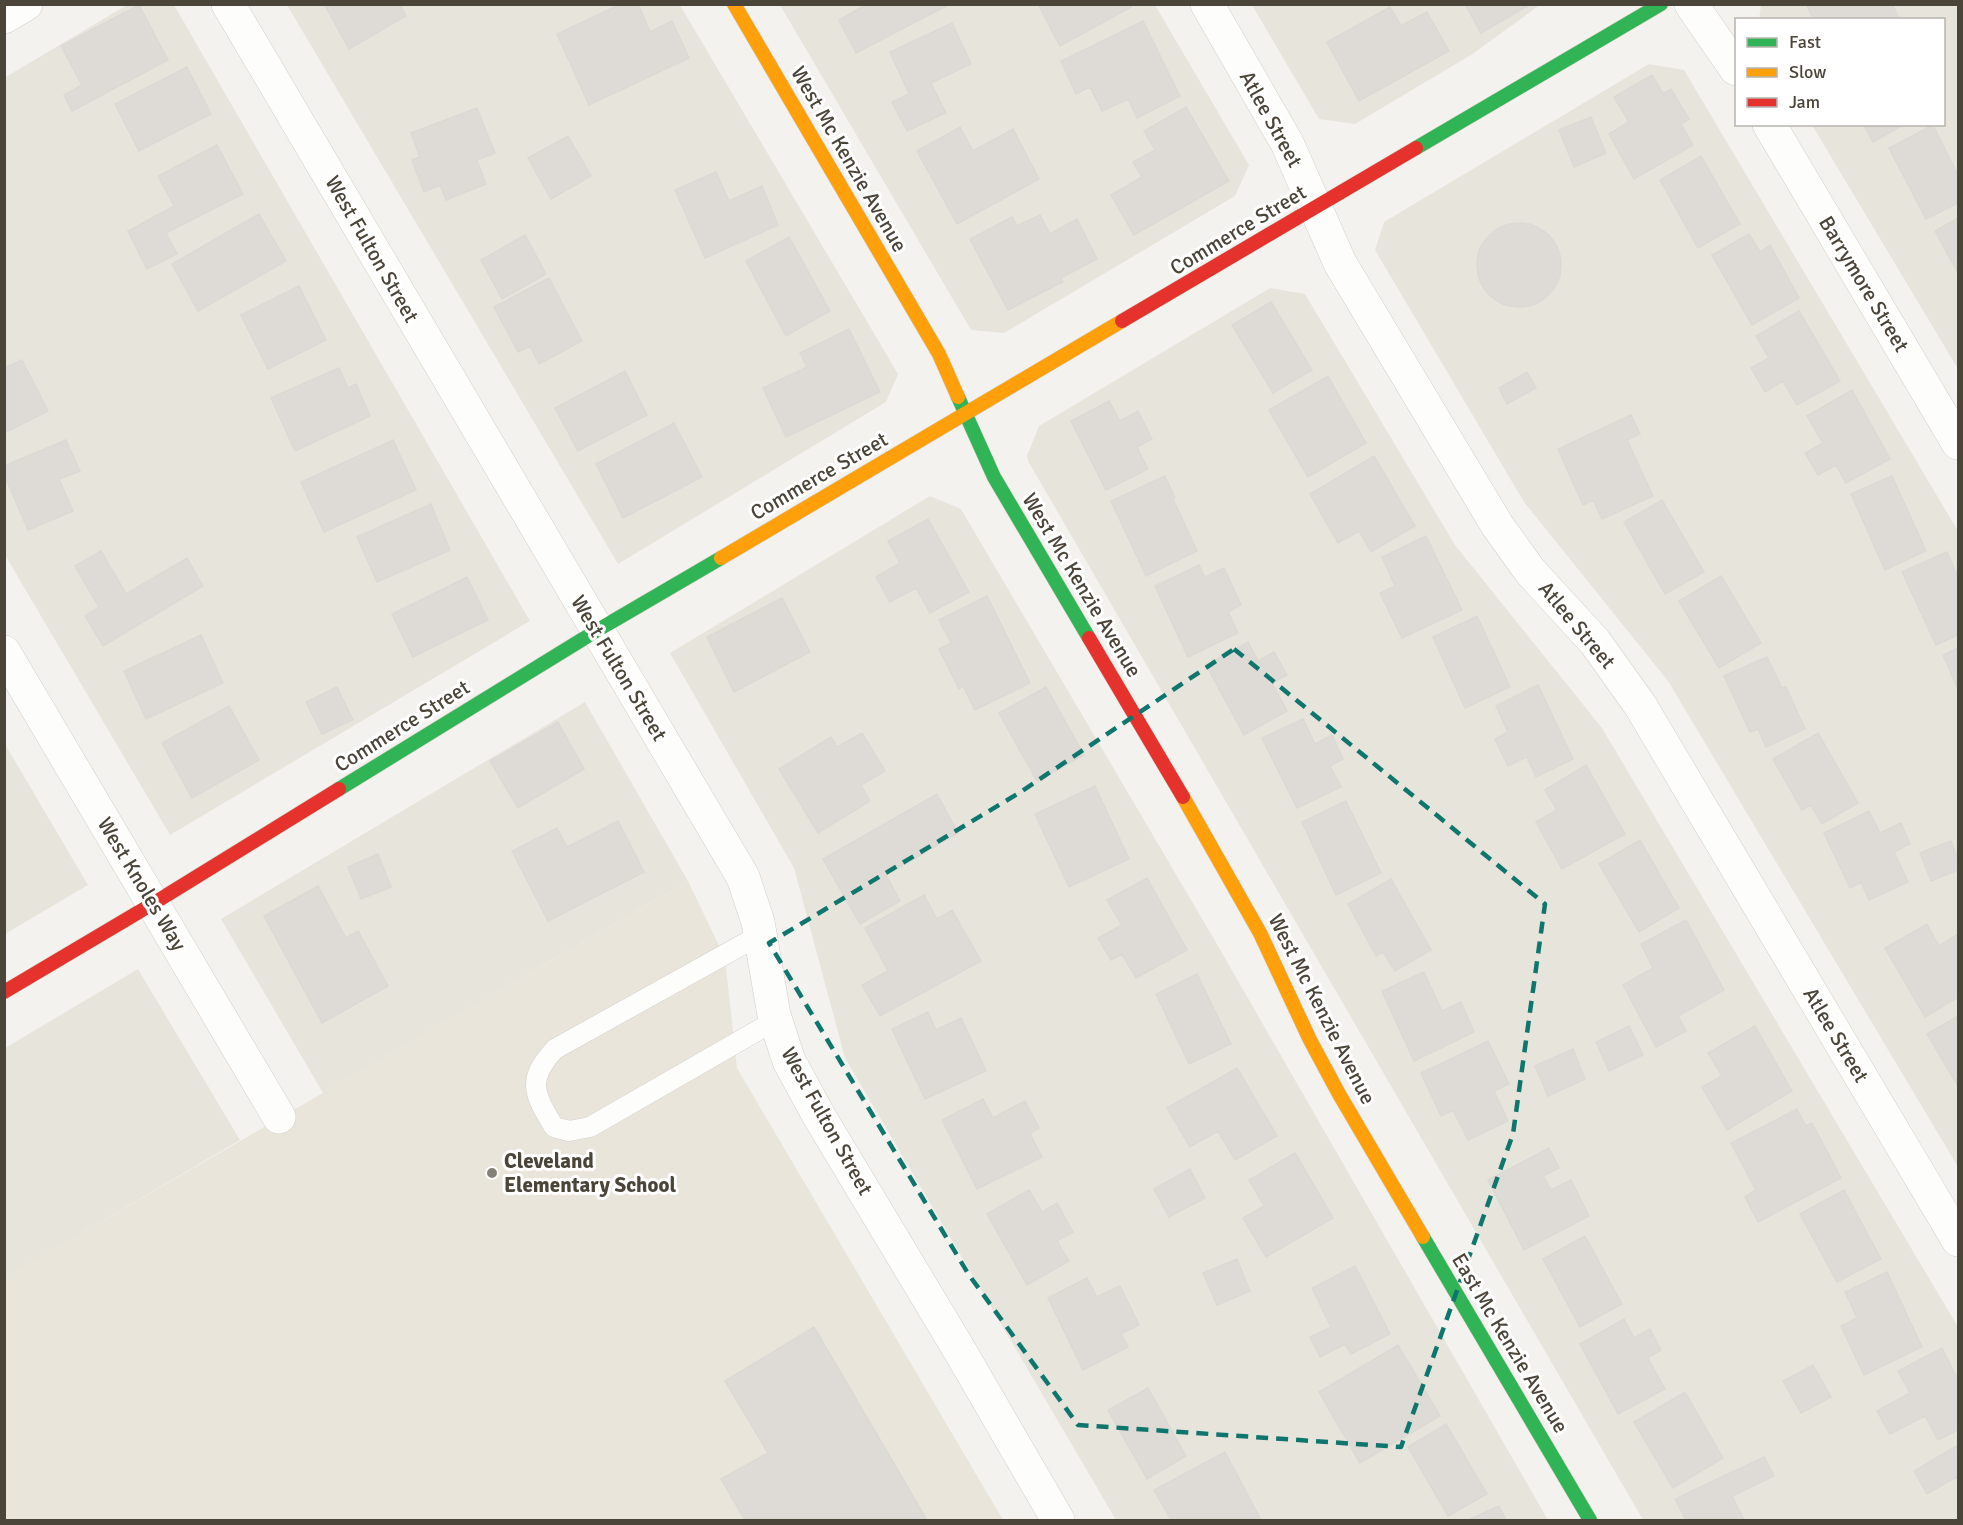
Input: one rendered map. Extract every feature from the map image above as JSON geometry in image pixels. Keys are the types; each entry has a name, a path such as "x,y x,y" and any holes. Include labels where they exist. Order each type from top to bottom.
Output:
{"street":[{"path":"4,17 26,4"},
{"name":"West Fulton Street","path":"228,4 742,877 758,921 776,1020 789,1061 819,1116 960,1351 1058,1521"},
{"name":"West Mc Kenzie Avenue","path":"734,4 939,354 994,477 1210,843 1260,933 1310,1040 1394,1187"},
{"name":"Atlee Street","path":"1207,4 1287,143 1340,263 1497,525 1530,571 1594,642 1640,705 1959,1240"},
{"name":"Commerce Street","path":"4,992 154,903 596,631 1660,4"},
{"path":"1691,4 1735,66"},
{"name":"Barrymore Street","path":"1770,126 1959,443"},
{"name":"West Knoles Way","path":"4,652 279,1117"},
{"name":"East Mc Kenzie Avenue","path":"1394,1187 1590,1521"}],"lane":[{"path":"760,935 555,1049 539,1069 534,1083 538,1101 554,1127 568,1131 590,1126 776,1020"}],"highlighted area":[{"path":"1234,649 1545,904 1513,1134 1401,1447 1078,1425 969,1275 769,943 1019,793"}],"shaded area":[{"path":"127,5 174,5 530,621 170,835 5,555 4,78"},
{"path":"287,5 680,5 898,374 886,402 618,564"},
{"path":"780,5 1155,5 1249,165 1235,196 1004,333 971,330"},
{"path":"1252,5 1540,5 1471,55 1355,124 1319,119"},
{"path":"1761,5 1958,5 1958,369 1813,126 1945,126 1945,18 1759,18"},
{"path":"1649,64 1684,70 1958,531 1958,1167 1668,681 1524,502 1375,250 1384,222"},
{"path":"1270,288 1305,294 1455,545 1602,728 1958,1327 1958,1520 1643,1520 1028,461 1027,456 1039,426"},
{"path":"930,496 961,509 1214,939 1548,1520 1116,1520 845,1058 794,868 670,653"},
{"path":"585,702 688,881 323,1093 221,919"},
{"path":"5,744 88,885 4,934"},
{"name":"Cleveland Elementary School","path":"688,881 725,958 737,1068 1003,1520 5,1520 4,1278"},
{"path":"138,969 240,1140 5,1278 5,1048"}],"building":[{"path":"324,4 400,4 406,16 349,49"},
{"path":"621,4 638,4 650,32 672,21 689,58 589,105 557,34"},
{"path":"867,4 950,4 856,53 839,20"},
{"path":"1038,4 1129,4 1131,7 1060,46"},
{"path":"1465,4 1531,4 1481,33"},
{"path":"1806,4 1892,4 1899,18 1813,18"},
{"path":"139,5 168,60 72,111 64,95 82,85 61,46"},
{"path":"1390,7 1401,26 1427,12 1449,51 1359,101 1327,42"},
{"path":"1143,21 1180,96 1137,118 1128,99 1102,111 1090,87 1076,94 1061,61"},
{"path":"952,23 971,64 931,83 946,113 907,131 892,102 909,94 890,52"},
{"path":"187,67 211,114 139,151 115,104"},
{"path":"1652,75 1663,94 1671,89 1689,119 1681,124 1693,145 1634,179 1609,134 1629,122 1614,97"},
{"path":"1186,107 1229,181 1134,235 1111,195 1142,177 1133,162 1155,150 1144,131"},
{"path":"477,108 495,153 477,160 486,184 446,200 440,185 424,192 412,160 420,157 411,133"},
{"path":"1591,117 1606,153 1574,167 1559,130"},
{"path":"1864,126 1901,126 1873,142"},
{"path":"1934,126 1958,175 1958,203 1926,219 1889,148"},
{"path":"960,127 973,151 1013,129 1039,179 957,224 917,151"},
{"path":"568,136 591,176 551,199 528,158"},
{"path":"217,145 243,194 166,233 177,254 147,269 128,231 174,206 158,176"},
{"path":"1701,156 1740,224 1698,248 1660,180"},
{"path":"716,172 729,201 762,186 778,225 705,258 675,190"},
{"path":"259,214 286,261 198,311 172,264"},
{"path":"1040,215 1050,234 1077,219 1097,259 1061,278 1063,282 1008,310 970,239 1012,217 1017,226"},
{"path":"1958,218 1958,273 1935,231"},
{"path":"1511,223 1527,223 1543,230 1554,241 1561,257 1558,281 1549,295 1527,307 1511,307 1495,300 1484,289 1477,273 1477,257 1484,241 1495,230"},
{"path":"1749,234 1760,252 1770,245 1799,298 1752,325 1712,255"},
{"path":"525,235 546,274 502,299 481,260"},
{"path":"789,237 830,311 786,336 746,261"},
{"path":"549,278 582,341 539,364 530,346 518,352 494,307"},
{"path":"299,286 326,340 268,369 241,315"},
{"path":"1271,302 1312,370 1273,393 1232,325"},
{"path":"1799,311 1840,381 1797,405 1783,381 1765,392 1751,368 1769,358 1756,336"},
{"path":"849,329 880,392 786,437 763,388 807,367 800,353"},
{"path":"22,360 48,411 4,433 4,368"},
{"path":"339,368 348,388 356,384 370,416 295,451 271,398"},
{"path":"625,371 647,415 578,451 555,408"},
{"path":"1527,372 1536,388 1507,404 1499,388"},
{"path":"1328,376 1366,443 1308,477 1269,410"},
{"path":"1852,390 1890,459 1846,483 1836,465 1818,475 1805,453 1823,443 1807,416"},
{"path":"1109,401 1120,421 1138,411 1152,439 1137,447 1148,469 1106,490 1071,421"},
{"path":"1631,415 1640,434 1627,440 1653,496 1602,519 1593,500 1583,505 1558,449"},
{"path":"674,423 702,477 623,518 596,464"},
{"path":"66,440 80,471 59,479 73,511 28,530 4,474 4,466"},
{"path":"393,440 416,490 324,532 301,482"},
{"path":"1374,456 1415,526 1371,552 1359,531 1338,543 1310,494"},
{"path":"1165,476 1197,551 1146,576 1111,501"},
{"path":"1892,476 1926,551 1885,570 1851,494"},
{"path":"1662,500 1704,572 1665,594 1624,522"},
{"path":"431,504 450,550 377,582 357,537"},
{"path":"928,519 969,592 930,613 916,588 890,602 876,577 900,563 888,541"},
{"path":"1426,536 1462,610 1402,638 1380,593 1395,586 1382,557"},
{"path":"101,551 126,594 187,558 203,586 103,646 85,616 99,607 75,566"},
{"path":"1947,552 1958,577 1958,635 1936,645 1902,572"},
{"path":"1199,565 1205,577 1224,568 1241,605 1228,612 1238,633 1188,657 1155,586"},
{"path":"1721,576 1761,643 1719,668 1679,601"},
{"path":"467,577 488,620 413,657 392,614"},
{"path":"987,596 1030,683 975,710 963,686 959,689 939,649 951,643 939,620"},
{"path":"782,598 810,652 734,692 707,637"},
{"path":"1477,616 1510,687 1465,708 1433,637"},
{"path":"201,635 223,683 146,719 124,671"},
{"path":"1248,642 1258,661 1274,652 1287,675 1272,683 1287,711 1244,735 1206,665"},
{"path":"1958,648 1958,689 1943,655"},
{"path":"1767,657 1782,688 1786,687 1805,729 1766,747 1758,729 1750,732 1724,676"},
{"path":"1538,685 1573,759 1536,777 1527,757 1508,766 1495,739 1508,732 1496,706"},
{"path":"337,687 353,720 322,734 306,702"},
{"path":"1046,687 1084,755 1037,781 999,713"},
{"path":"229,706 259,760 192,798 162,743"},
{"path":"1303,719 1315,744 1332,735 1343,759 1330,766 1341,787 1297,808 1262,738"},
{"path":"558,722 584,769 518,808 490,761"},
{"path":"862,733 885,771 861,785 870,801 818,833 779,769 831,737 837,747"},
{"path":"1818,733 1858,803 1822,824 1811,805 1802,810 1773,759"},
{"path":"1586,765 1625,834 1562,869 1536,822 1557,810 1545,790"},
{"path":"1095,786 1129,859 1069,887 1035,814"},
{"path":"937,794 958,833 886,875 900,901 860,924 823,859"},
{"path":"1346,801 1381,873 1336,895 1302,822"},
{"path":"1869,811 1880,833 1901,823 1910,844 1894,852 1908,882 1869,900 1861,882 1850,888 1824,833"},
{"path":"618,821 644,872 548,921 512,851 557,828 567,847"},
{"path":"1640,840 1679,908 1639,932 1599,864"},
{"path":"1951,841 1958,859 1958,870 1931,881 1920,853"},
{"path":"378,854 391,887 361,899 348,867"},
{"path":"1147,878 1187,950 1136,978 1122,954 1111,960 1098,938 1122,925 1107,900"},
{"path":"1391,879 1431,950 1395,971 1383,952 1376,956 1348,904"},
{"path":"318,886 346,938 358,931 388,986 322,1023 264,916"},
{"path":"924,895 937,919 952,910 981,961 880,1016 862,985 888,971 865,928"},
{"path":"1686,920 1724,990 1678,1016 1686,1031 1656,1047 1623,985 1653,968 1641,944"},
{"path":"1927,924 1939,946 1958,934 1958,997 1925,1017 1885,948"},
{"path":"1424,972 1442,1011 1461,1002 1474,1032 1414,1061 1382,991"},
{"path":"1197,974 1231,1044 1189,1064 1156,994"},
{"path":"928,1012 936,1030 961,1018 986,1071 925,1099 892,1029"},
{"path":"1958,1016 1958,1086 1927,1034"},
{"path":"1629,1026 1643,1055 1609,1071 1596,1042"},
{"path":"1755,1026 1792,1091 1727,1130 1702,1087 1722,1076 1708,1053"},
{"path":"1488,1041 1509,1084 1494,1091 1508,1121 1468,1140 1453,1110 1441,1116 1421,1073"},
{"path":"1573,1049 1585,1079 1548,1096 1535,1066"},
{"path":"1237,1068 1277,1136 1235,1160 1218,1131 1190,1147 1167,1108"},
{"path":"983,1099 993,1118 1025,1101 1039,1128 1030,1134 1042,1157 977,1189 942,1120"},
{"path":"1797,1109 1806,1126 1812,1123 1841,1178 1758,1222 1745,1197 1756,1190 1731,1143"},
{"path":"1549,1148 1559,1168 1543,1176 1551,1190 1571,1180 1589,1216 1524,1250 1488,1180"},
{"path":"1295,1153 1333,1218 1266,1257 1243,1218 1264,1206 1249,1180"},
{"path":"1190,1169 1205,1198 1169,1217 1154,1189"},
{"path":"1029,1190 1042,1212 1057,1203 1073,1232 1057,1241 1069,1261 1027,1285 987,1214"},
{"path":"1844,1190 1881,1259 1837,1282 1800,1214"},
{"path":"1585,1236 1622,1304 1580,1327 1543,1259"},
{"path":"1237,1259 1250,1291 1217,1305 1203,1273"},
{"path":"1355,1266 1390,1334 1351,1354 1345,1344 1320,1357 1310,1337 1331,1327 1312,1288"},
{"path":"1887,1272 1922,1347 1864,1375 1841,1326 1857,1318 1845,1292"},
{"path":"1087,1278 1097,1297 1120,1286 1139,1325 1121,1334 1128,1347 1083,1370 1048,1298"},
{"path":"1624,1319 1634,1338 1650,1329 1661,1350 1648,1358 1665,1389 1618,1414 1580,1344"},
{"path":"814,1327 927,1520 745,1520 721,1479 768,1453 725,1381"},
{"path":"1398,1345 1440,1416 1360,1463 1319,1392"},
{"path":"1942,1348 1958,1380 1958,1430 1938,1440 1925,1416 1890,1434 1877,1411 1910,1393 1898,1371"},
{"path":"1813,1365 1831,1397 1801,1413 1783,1381"},
{"path":"1148,1388 1186,1456 1147,1479 1108,1410"},
{"path":"1685,1392 1723,1458 1673,1488 1634,1422"},
{"path":"1446,1424 1487,1494 1448,1516 1408,1447"},
{"path":"1958,1445 1958,1481 1956,1477 1927,1494 1914,1471"},
{"path":"1225,1452 1261,1520 1171,1520 1154,1490"},
{"path":"1764,1457 1774,1476 1732,1496 1744,1520 1686,1520 1675,1499"},
{"path":"1499,1506 1506,1520 1468,1520"}],"traffic: fast":[{"path":"1416,148 1661,4"},
{"path":"958,397 994,477 1089,638"},
{"path":"339,789 596,631 721,558"},
{"path":"1423,1237 1590,1520"}],"traffic: slow":[{"path":"734,4 939,354 958,397"},
{"path":"721,558 1122,321"},
{"path":"1183,797 1260,933 1310,1040 1339,1094 1423,1237"}],"traffic: jam":[{"path":"1122,321 1416,148"},
{"path":"1089,638 1183,797"},
{"path":"4,992 339,789"}],"place":[{"name":"Cleveland Elementary School","path":"492,1173"}]}
